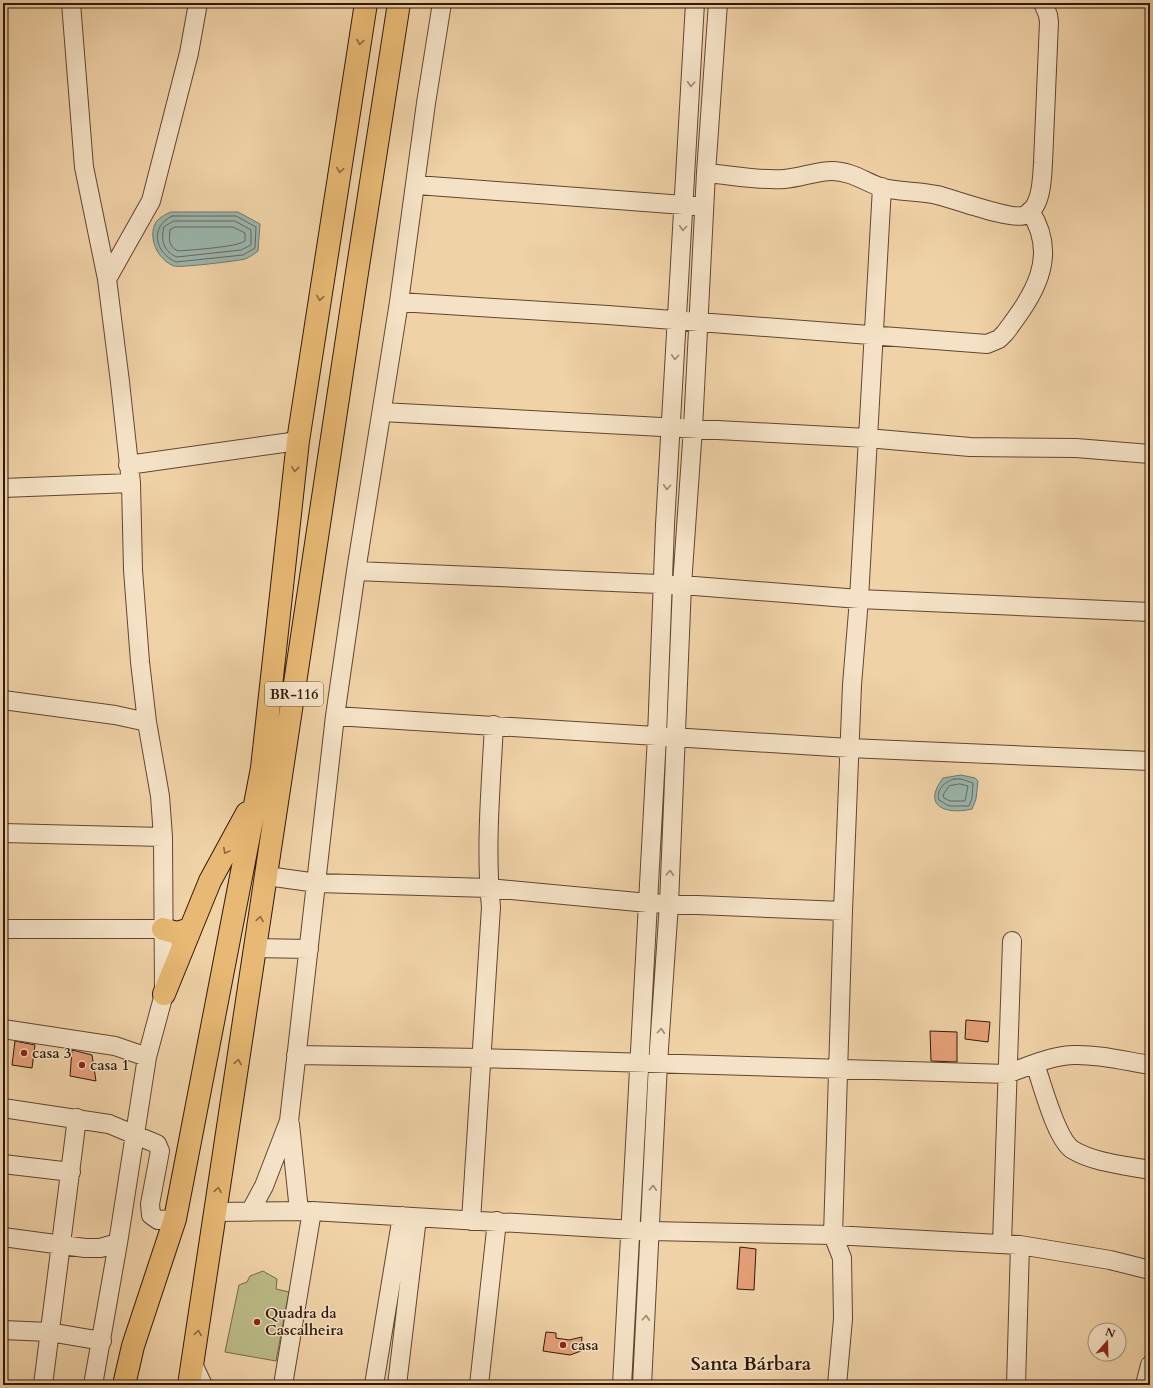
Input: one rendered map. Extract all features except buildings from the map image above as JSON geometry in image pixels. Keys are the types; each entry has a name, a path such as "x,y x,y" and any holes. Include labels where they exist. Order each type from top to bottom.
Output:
{"highway":[{"path":"124,1385 133,1346 175,1219 258,792 263,760 298,440 366,3"},
{"name":"BR-116","path":"191,1375 351,311 399,3"},
{"path":"164,994 210,882 258,792"},
{"path":"163,929 177,932 190,929"}],"street":[{"path":"71,3 84,167 107,279 120,382 131,483 140,662 147,722 160,796 163,837 164,994 147,1057 136,1135 102,1341 93,1385"},
{"path":"107,279 151,201 188,53 198,3"},
{"path":"250,1212 264,1186 289,1121 335,716 356,571 417,185 426,103 442,3"},
{"path":"622,1385 629,1230 640,1062 657,736 662,584 670,427 695,3"},
{"path":"642,1385 651,1231 658,1063 669,904 682,585 693,428 713,59 718,3"},
{"path":"706,173 782,179 820,172 837,171 857,176 882,187 938,195 1014,217 1024,216 1030,211 1039,193 1044,163 1049,22 1047,10 1043,3"},
{"path":"692,58 713,59"},
{"path":"417,185 704,207"},
{"path":"837,1385 843,1319 842,1258 833,1236 839,1068 842,911 852,685 859,599 882,187"},
{"path":"399,302 677,320 987,344 999,339 1031,297 1039,277 1043,261 1043,240 1037,221 1030,211"},
{"path":"382,412 868,438 970,447 1076,448 1150,454"},
{"path":"128,465 298,440"},
{"path":"3,488 131,483"},
{"path":"356,571 682,585 859,599 1150,612"},
{"path":"3,700 114,714 147,722"},
{"path":"335,716 849,748 1150,761"},
{"path":"471,1221 490,930 491,907 489,888 489,824 494,725"},
{"path":"3,833 163,837"},
{"path":"267,876 317,883 489,888 648,903 842,911"},
{"path":"3,929 163,929"},
{"path":"1002,1244 1012,941"},
{"path":"255,948 309,948"},
{"path":"3,1029 114,1046 147,1057"},
{"path":"296,1055 640,1062 1007,1074 1035,1064 1072,1055 1090,1055 1150,1065"},
{"path":"1035,1064 1061,1136 1072,1149 1090,1157 1150,1170"},
{"path":"3,1108 109,1124 157,1144 160,1151 150,1204 151,1215 158,1220 175,1219"},
{"path":"43,1385 77,1118"},
{"path":"283,1385 305,1211 289,1121"},
{"path":"3,1164 71,1172"},
{"path":"215,1212 305,1211 471,1221 498,1221 629,1230 833,1236 1020,1245 1110,1260 1150,1270"},
{"path":"374,1385 410,1217"},
{"path":"397,1385 410,1217"},
{"path":"479,1385 498,1221"},
{"path":"3,1237 85,1248 100,1248 118,1243"},
{"path":"1016,1385 1020,1245"},
{"path":"3,1330 49,1332 102,1341"},
{"path":"624,1351 644,1350"},
{"path":"1145,1385 1150,1364"},
{"path":"191,1375 203,1385"}],"green space":[{"name":"Quadra da Cascalheira","path":"263,1271 277,1279 276,1289 289,1292 276,1361 225,1352 239,1285 247,1282 250,1276"}],"water":[{"path":"171,212 238,212 260,224 258,251 245,259 240,260 174,266 163,259 159,254 153,235 156,222 161,217"},
{"path":"961,775 975,778 978,781 976,799 972,809 954,811 940,807 936,802 935,796 937,788 943,778"}],"place":[{"name":"casa 3","path":"24,1053"},
{"name":"casa 1","path":"82,1065"},
{"name":"Quadra da Cascalheira","path":"257,1322"},
{"name":"casa","path":"563,1345"}],"district":[{"name":"Santa Bárbara","path":"751,1364"}]}
